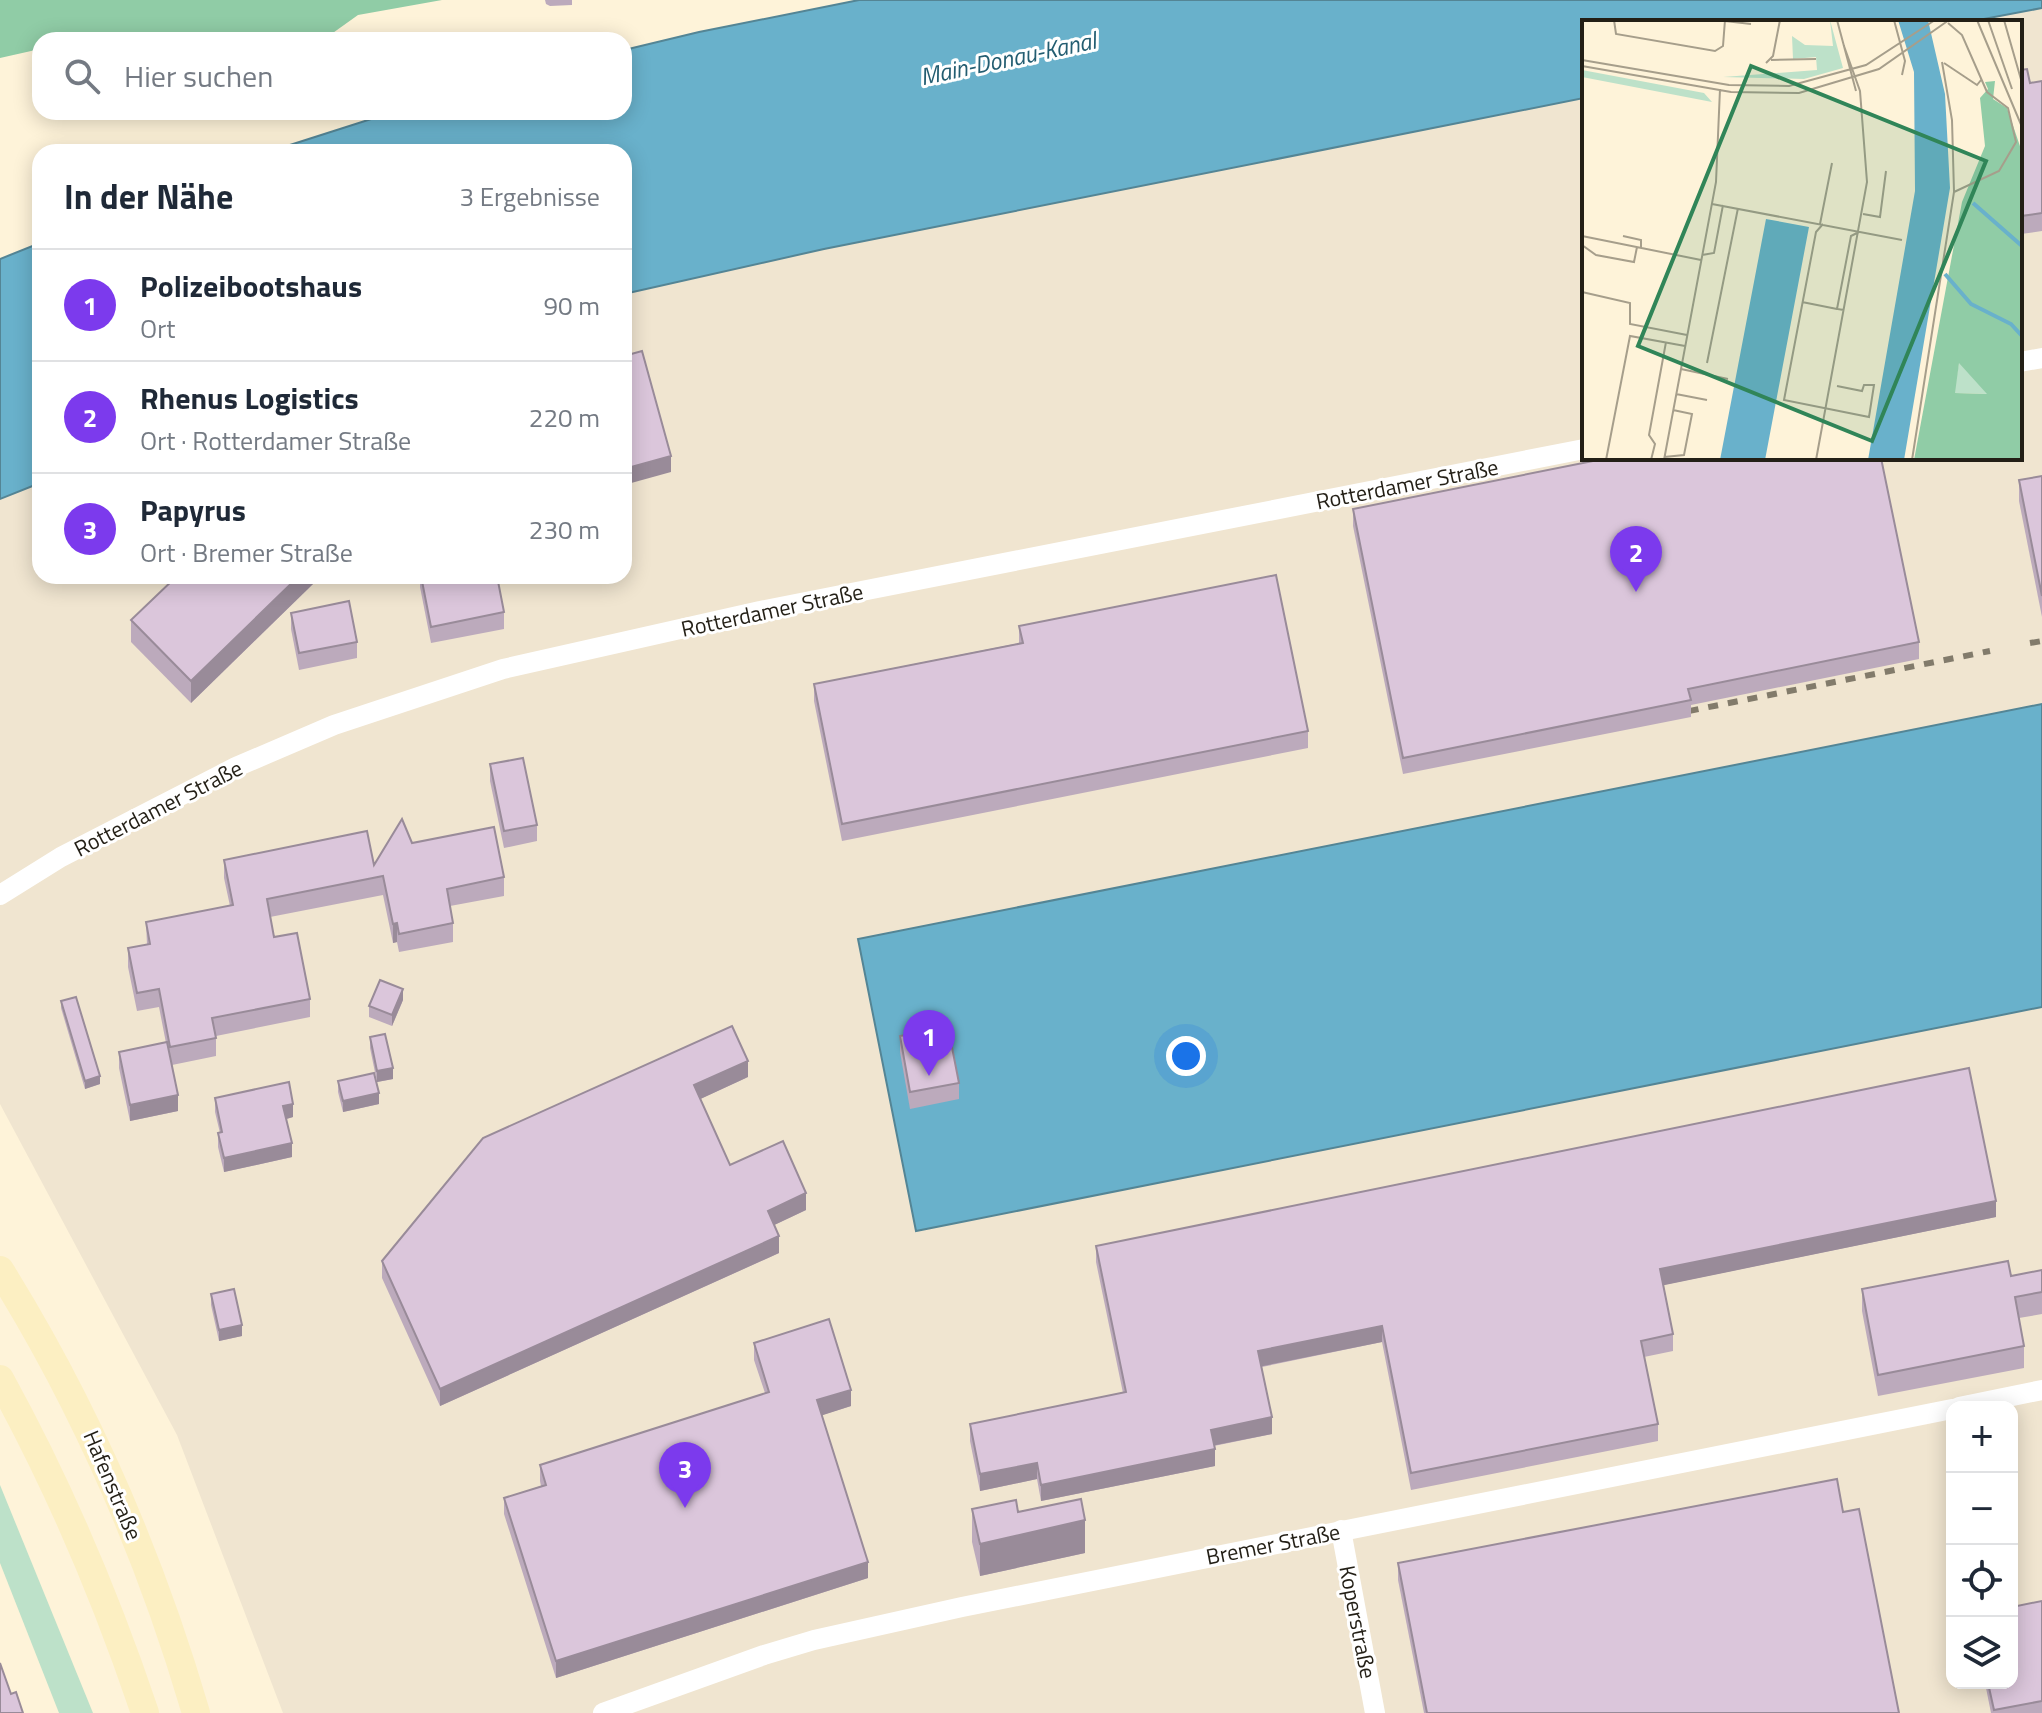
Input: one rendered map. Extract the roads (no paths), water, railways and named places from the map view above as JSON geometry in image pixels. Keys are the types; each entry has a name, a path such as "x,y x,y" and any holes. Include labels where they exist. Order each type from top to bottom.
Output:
{"main road":[{"name":"Hafenstraße","path":"0,1270 51,1354 102,1457 159,1599 196,1713"},
{"path":"0,1379 40,1452 77,1531 145,1713"}],"street":[{"path":"2022,362 2042,358"},
{"name":"Rotterdamer Straße","path":"0,895 61,857 250,761 334,725 503,669 760,611 1582,449"},
{"path":"1988,1401 2042,1390"},
{"name":"Bremer Straße","path":"603,1713 814,1640 1341,1530 1946,1410"},
{"name":"Koperstraße","path":"1341,1530 1375,1713"}],"water":[{"name":"Main-Donau-Kanal","path":"859,0 2042,0 2042,8 1979,20 1582,20 1582,98 824,249 632,292 632,144 293,144 368,120 632,120 632,48"},
{"path":"32,246 32,486 0,499 0,259"},
{"path":"2042,704 2042,1007 916,1231 858,939"}],"railway":[{"path":"2030,643 2042,641"},
{"path":"1669,715 1990,651"}],"place":[{"name":"Rhenus Logistics","path":"1636,592"},
{"name":"Polizeibootshaus","path":"929,1076"},
{"name":"Papyrus","path":"685,1508"}]}
